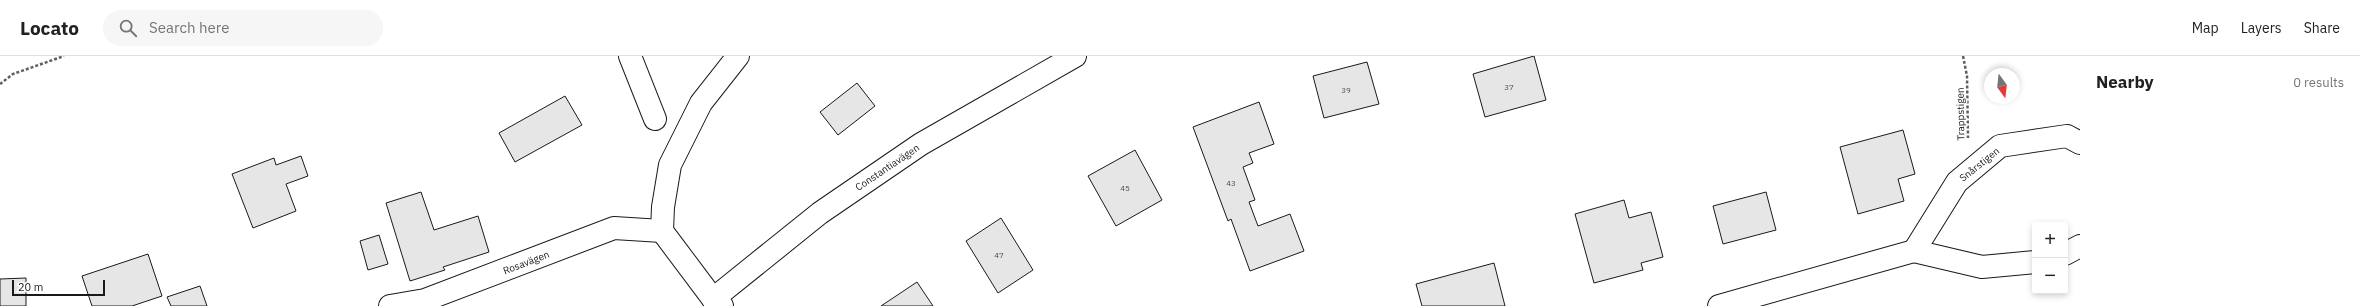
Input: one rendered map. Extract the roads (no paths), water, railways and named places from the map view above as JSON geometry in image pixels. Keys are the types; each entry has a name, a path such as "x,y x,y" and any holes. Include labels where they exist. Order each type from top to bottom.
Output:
{"street":[{"path":"630,56 655,119"},
{"path":"717,302 662,230 663,207 670,165 701,103 738,56"},
{"name":"Constantiavägen","path":"717,302 820,213 921,144 1074,56"},
{"name":"Snårstigen","path":"1914,250 1957,182 2000,146 2068,136 2080,143"},
{"name":"Rosavägen","path":"390,306 425,300 614,228 662,230"},
{"path":"2068,252 2080,246"},
{"path":"1719,306 1914,250 1982,267 2032,262"}]}
